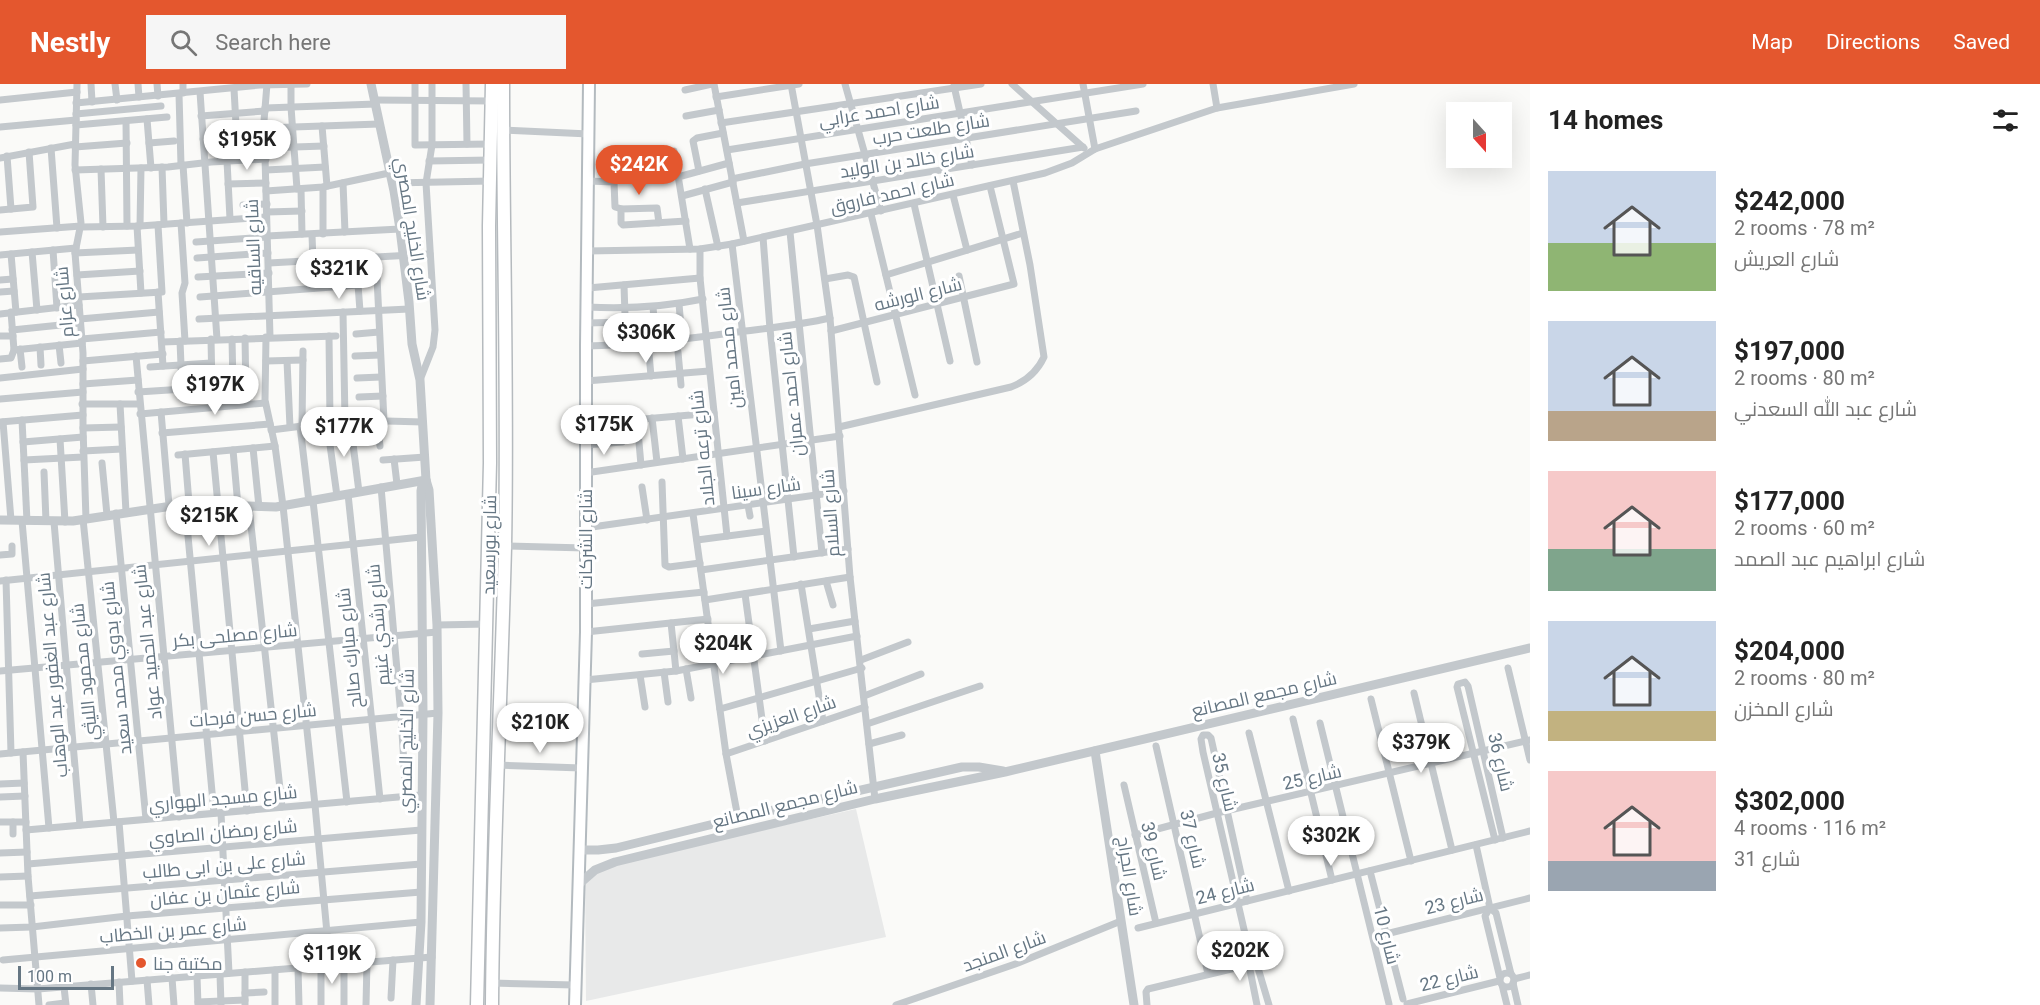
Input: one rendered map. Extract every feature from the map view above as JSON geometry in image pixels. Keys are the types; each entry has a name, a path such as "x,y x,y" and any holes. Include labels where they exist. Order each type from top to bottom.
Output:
{"main road":[{"name":"شارع بورسعيد","path":"477,1005 488,624 489,226 492,84"},
{"name":"شارع بورسعيد","path":"492,1005 505,546 506,242 503,84"},
{"name":"شارع الشركات","path":"575,1005 586,632 585,424 589,84"},
{"path":"489,226 496,226 505,221"},
{"path":"490,246 499,241 506,242"}],"street":[{"path":"91,84 92,102"},
{"path":"115,84 117,100"},
{"path":"138,84 139,98"},
{"path":"0,127 76,120 158,106 155,96 157,84"},
{"path":"182,389 182,293 185,283 181,94 183,84"},
{"path":"291,84 293,147 302,212 302,234"},
{"path":"76,103 181,94 203,89 307,84"},
{"name":"شارع الخليج المصري","path":"371,84 400,229 412,344 420,380 426,480 429,490 437,629 438,713 430,1005"},
{"path":"415,84 415,145 491,144"},
{"name":"شارع الخليج المصري","path":"420,380 433,347 435,330 426,183 432,145 432,84"},
{"path":"466,84 467,144"},
{"path":"685,90 713,84 744,242"},
{"path":"716,98 794,84"},
{"name":"شارع السلام","path":"794,84 796,112 817,225 830,318 850,577 875,799"},
{"path":"845,84 881,211"},
{"path":"721,123 954,86 981,84"},
{"path":"1012,84 1031,103 1089,150"},
{"path":"1083,84 1090,119 1089,150"},
{"name":"شارع احمد عرابي","path":"727,150 1143,84"},
{"path":"1213,84 1217,108"},
{"path":"1089,150 1217,108 1354,84"},
{"name":"شارع الساقيه","path":"267,85 265,131 270,316 265,403 275,446 283,506 330,965"},
{"path":"954,86 972,165"},
{"path":"232,87 238,160"},
{"path":"0,100 77,88"},
{"name":"شارع عزام","path":"77,88 75,170 81,226 75,251 83,361 85,519"},
{"path":"203,89 201,116 215,318 211,363 212,387"},
{"path":"201,116 375,102 492,101"},
{"path":"686,116 719,110"},
{"name":"شارع طلعت حرب","path":"682,196 732,180 806,164 1136,111"},
{"path":"76,120 126,121 166,117"},
{"path":"147,119 151,168"},
{"path":"126,121 127,226"},
{"path":"203,139 292,127 379,124"},
{"path":"322,126 325,167 323,234"},
{"path":"503,130 589,134"},
{"path":"699,171 693,141 697,138 723,133"},
{"path":"149,143 174,141"},
{"path":"11,209 3,157 51,148 127,143"},
{"path":"266,148 324,146"},
{"path":"51,148 57,228"},
{"name":"شارع خالد بن الوليد","path":"737,203 972,165 1089,150"},
{"name":"شارع احمد فاروق","path":"587,251 700,249 744,242 1013,181 1054,170 1089,150"},
{"path":"674,151 690,249"},
{"path":"0,210 33,207 29,152"},
{"path":"75,170 151,168 266,159"},
{"path":"429,161 491,160"},
{"path":"227,161 230,219"},
{"path":"678,177 729,163"},
{"path":"162,167 159,312 163,366"},
{"path":"266,170 325,167"},
{"path":"141,168 138,250 141,293"},
{"path":"101,169 102,227"},
{"path":"228,184 299,189 391,178 426,183 491,181"},
{"path":"588,181 614,182 615,207 622,209 657,208 659,223"},
{"path":"585,473 811,440 1021,383 1039,367 1044,357 1013,181"},
{"path":"343,183 345,232"},
{"path":"990,186 1003,239"},
{"path":"705,189 718,247"},
{"path":"953,195 967,250"},
{"path":"243,205 267,204"},
{"path":"914,204 950,361"},
{"path":"622,209 621,224 686,221"},
{"path":"0,232 81,226 139,226 302,212"},
{"path":"871,214 915,395"},
{"path":"196,242 400,229"},
{"name":"شارع احمد عمران","path":"790,232 822,553"},
{"path":"886,274 1023,233"},
{"path":"312,234 314,288"},
{"path":"764,237 770,329 794,556"},
{"name":"شارع الورشه","path":"831,331 1013,285 1003,239"},
{"name":"شارع محمد امين","path":"732,244 781,651"},
{"name":"شارع ترعه الجلاد","path":"700,249 700,278 726,536"},
{"path":"0,255 53,250 138,250"},
{"path":"53,250 57,308"},
{"path":"32,252 37,310"},
{"path":"197,258 268,253"},
{"path":"11,254 14,291 13,333 22,367"},
{"path":"269,263 430,254"},
{"path":"376,257 382,396 380,446"},
{"path":"356,258 360,311"},
{"path":"77,275 140,271"},
{"path":"198,277 269,273"},
{"path":"825,279 848,275 854,277 877,382"},
{"path":"959,276 977,362"},
{"path":"588,288 700,278"},
{"path":"0,280 13,279"},
{"path":"200,297 358,285"},
{"path":"624,285 626,345"},
{"path":"0,292 14,291"},
{"path":"0,314 57,308 79,301 160,292"},
{"path":"587,307 625,309 703,299"},
{"path":"680,303 682,339"},
{"path":"651,376 653,307"},
{"path":"199,319 409,309"},
{"path":"0,336 80,321 159,312"},
{"path":"343,312 347,420 359,492"},
{"path":"586,346 626,345 706,337 799,325 830,318"},
{"path":"587,323 626,322"},
{"path":"0,359 11,358 12,351 17,350 161,332"},
{"path":"356,334 379,332"},
{"path":"162,342 332,336 329,422 337,496"},
{"path":"245,338 246,394"},
{"path":"232,339 233,386"},
{"path":"59,345 61,363"},
{"path":"40,347 41,365"},
{"path":"303,351 301,426 318,548 347,802"},
{"path":"678,352 681,385"},
{"path":"83,361 162,354"},
{"path":"356,356 380,355"},
{"name":"شارع عبد الحميد عواد","path":"136,356 179,817"},
{"path":"266,361 303,360"},
{"path":"287,361 290,428"},
{"path":"150,367 211,363"},
{"path":"0,378 83,369"},
{"path":"586,381 709,371"},
{"path":"357,378 381,377"},
{"path":"0,399 138,380"},
{"path":"138,392 246,385"},
{"path":"359,397 382,396"},
{"path":"140,414 265,403"},
{"path":"116,513 122,449 120,404"},
{"path":"82,405 139,404"},
{"path":"161,412 169,505"},
{"path":"585,424 714,412"},
{"path":"11,520 1,422 82,415"},
{"path":"678,416 683,459"},
{"path":"652,418 657,462"},
{"path":"22,420 27,578 49,828"},
{"path":"162,433 290,428 347,420 423,422"},
{"path":"637,420 641,465"},
{"path":"83,428 121,427"},
{"path":"23,442 83,437"},
{"path":"60,439 64,522"},
{"path":"585,445 622,442"},
{"path":"229,973 223,847 206,735 189,562 182,454 275,446"},
{"path":"253,448 255,555 282,807"},
{"path":"24,460 61,458 122,449"},
{"path":"234,450 238,506"},
{"path":"213,452 247,811"},
{"path":"383,460 425,457"},
{"path":"394,459 397,484"},
{"path":"102,464 116,513"},
{"name":"شارع عبد الغفور عبد الوهاب","path":"44,472 58,575 80,825"},
{"path":"0,520 64,522 187,504 283,506 426,480"},
{"name":"شارع الخليج المصري","path":"416,1005 421,922 424,633 421,490 426,480"},
{"path":"662,482 667,566 700,566 770,560 848,549"},
{"name":"شارع رشدي غنيم","path":"381,487 406,796"},
{"path":"642,487 647,520"},
{"name":"شارع سينا","path":"585,528 844,491"},
{"name":"شارع مبارك صالح","path":"348,494 380,799"},
{"path":"748,505 750,516"},
{"name":"شارع بدوي محمد سعيد","path":"116,513 146,819"},
{"path":"693,514 726,754 738,818"},
{"name":"شارع محمود الليثي","path":"85,519 106,744 122,856 132,981"},
{"path":"697,540 766,531"},
{"path":"11,753 4,671 3,581 421,537"},
{"path":"0,555 12,554 12,546"},
{"path":"505,546 585,548"},
{"path":"705,600 850,577"},
{"path":"826,580 833,605"},
{"path":"801,584 823,721"},
{"path":"586,604 704,592"},
{"path":"745,594 765,741"},
{"path":"586,632 708,619"},
{"path":"808,629 855,621"},
{"path":"671,623 676,671"},
{"name":"شارع مصلحى بكر","path":"4,671 394,636 488,624"},
{"path":"585,680 676,671 857,636"},
{"path":"720,709 817,681 908,642"},
{"name":"شارع مجمع المصانع","path":"579,884 589,874 608,864 875,799 1005,772 1530,648"},
{"path":"642,654 674,651"},
{"path":"1508,668 1528,740 1530,760"},
{"path":"686,669 691,698"},
{"path":"664,672 668,702"},
{"path":"864,696 921,674"},
{"path":"639,675 645,707"},
{"name":"شارع 36","path":"1495,840 1457,687 1458,684 1465,682 1468,686 1503,838"},
{"path":"867,724 980,686"},
{"path":"1414,693 1452,850"},
{"path":"1371,699 1411,861"},
{"name":"شارع العزيزي","path":"726,754 865,707"},
{"name":"شارع حسن فرحات","path":"0,754 438,713"},
{"path":"1293,719 1332,880"},
{"name":"شارع 10","path":"1320,723 1389,1004"},
{"path":"1249,733 1289,891"},
{"path":"869,744 902,735"},
{"name":"شارع 35","path":"1246,901 1211,738 1206,735 1201,737 1201,742 1252,964"},
{"name":"شارع 25","path":"1135,835 1217,813 1528,740"},
{"name":"شارع 37","path":"1156,746 1208,974"},
{"name":"شارع الجراج","path":"1095,751 1134,1005"},
{"path":"23,752 28,876 39,1005"},
{"path":"497,765 581,768"},
{"name":"شارع مجمع المصانع","path":"580,850 616,848 962,767 988,768 1005,772"},
{"path":"0,784 24,783"},
{"name":"شارع 39","path":"1124,786 1156,923"},
{"name":"شارع مسجد الهواري","path":"26,830 421,795"},
{"path":"0,797 25,796"},
{"path":"0,822 26,822"},
{"path":"13,822 13,834"},
{"name":"شارع رمضان الصاوي","path":"28,864 421,830"},
{"name":"شارع 24","path":"1138,928 1530,831"},
{"path":"1476,845 1490,908 1497,917 1518,1005"},
{"path":"0,853 27,852"},
{"name":"شارع على بن ابى طالب","path":"0,905 124,888 421,864"},
{"name":"شارع 10","path":"1370,871 1405,1003"},
{"path":"0,877 28,876"},
{"name":"شارع عثمان بن عفان","path":"0,928 421,892"},
{"name":"شارع 23","path":"1386,934 1530,898"},
{"path":"1490,908 1485,916 1507,1005"},
{"name":"شارع المنجد","path":"896,1005 1018,963 1121,921"},
{"name":"شارع عمر بن الخطاب","path":"3,960 421,922"},
{"path":"0,988 38,989 432,957"},
{"path":"391,998 393,960"},
{"path":"366,1005 367,962"},
{"path":"344,964 344,1005"},
{"path":"1252,964 1250,970 1257,1005"},
{"path":"1147,1005 1146,992 1150,988 1252,964 1258,968 1269,1005"},
{"path":"321,966 321,1005"},
{"path":"298,968 299,1005"},
{"path":"275,970 275,1005"},
{"path":"245,972 245,999"},
{"path":"1500,981 1505,972 1513,979"},
{"path":"220,974 221,1003"},
{"path":"1500,981 1507,987 1513,979 1530,975"},
{"path":"197,976 198,1004 245,999 264,992"},
{"path":"172,978 174,1005"},
{"path":"147,980 149,1005"},
{"name":"شارع 22","path":"1389,1004 1393,999 1405,1003 1500,981"},
{"path":"119,982 120,1005"},
{"path":"492,983 575,985"},
{"path":"91,984 93,1005"},
{"path":"49,1005 65,1004 64,987"}],"shaded area":[{"path":"856,809 886,937 586,1001 585,880 606,865"}],"place":[{"name":"مكتبة جنا","path":"141,963"}]}
